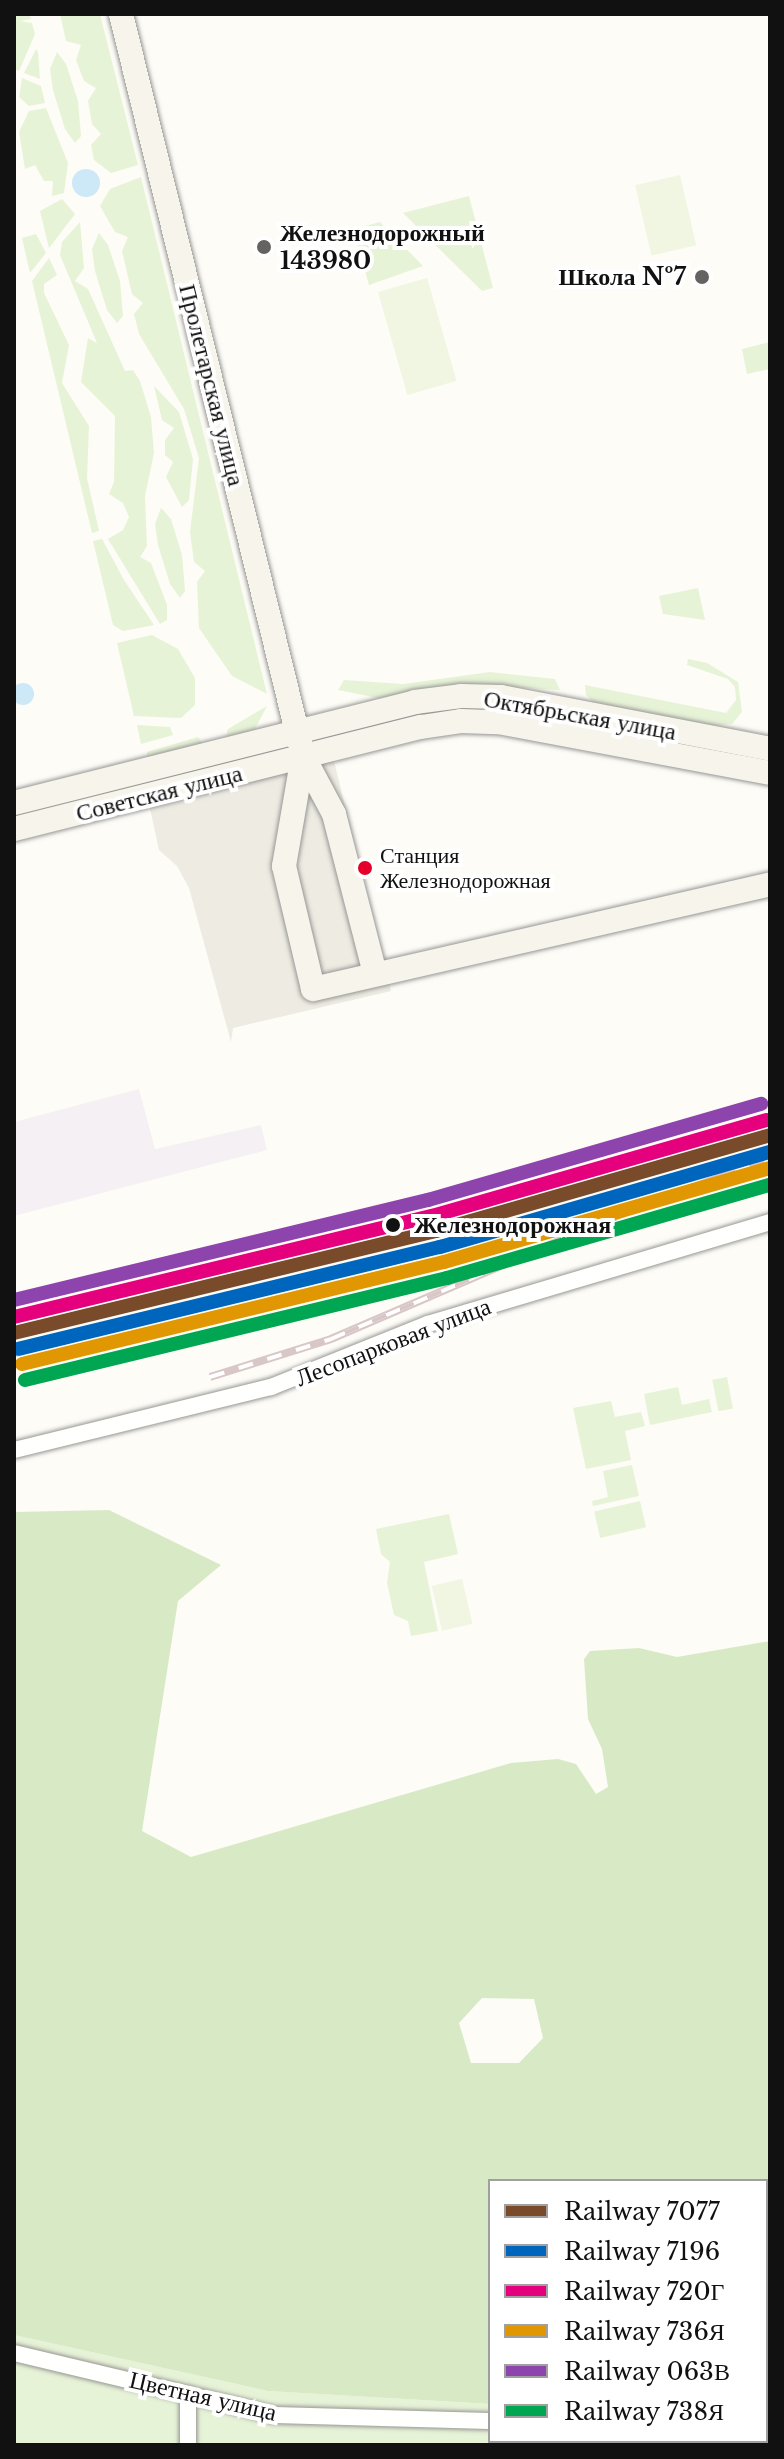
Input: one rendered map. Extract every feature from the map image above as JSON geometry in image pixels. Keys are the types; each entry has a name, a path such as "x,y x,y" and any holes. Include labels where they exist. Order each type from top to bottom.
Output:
{"main road":[{"name":"Пролетарская улица","path":"121,14 303,756"},
{"name":"Октябрьская улица","path":"297,731 415,702 501,697 770,749"},
{"name":"Октябрьская улица","path":"303,756 421,727 498,722 770,773"},
{"name":"Советская улица","path":"14,803 297,731"},
{"name":"Советская улица","path":"14,829 303,756"},
{"path":"303,756 334,814 375,974"},
{"path":"303,756 284,866 313,989 770,884"},
{"path":"291,824 334,814"}],"street":[{"name":"Лесопарковая улица","path":"14,1450 271,1387 428,1324 770,1222"},
{"name":"Цветная улица","path":"14,2353 274,2415 488,2421"},
{"path":"188,2394 188,2445"}],"shaded area":[{"path":"331,749 391,991 233,1028 231,1042 189,888 177,866 159,850 147,795"},
{"path":"139,1089 155,1149 261,1125 267,1150 14,1216 14,1122"}],"green space":[{"path":"14,14 29,14 31,19 20,21 32,23 35,34 19,71 14,69"},
{"path":"60,14 100,14 138,165 111,173 94,160 91,145 101,134 92,124 88,101 96,88 84,81 76,60 81,45 66,41"},
{"path":"36,49 38,52 40,79 24,73"},
{"path":"57,52 66,64 78,101 81,136 75,143 65,129 53,90 50,69"},
{"path":"22,78 41,86 45,103 29,106 19,97"},
{"path":"46,108 68,163 64,193 52,196 53,181 44,181 35,165 25,169 19,132 29,111"},
{"path":"680,175 696,245 651,256 635,185"},
{"path":"141,177 267,694 232,676 199,628 197,582 205,571 194,562 190,532 199,458 184,409 139,334 134,314 143,303 132,294 122,251 128,237 115,232 100,206 110,189"},
{"path":"469,196 493,288 482,291 403,213"},
{"path":"62,199 75,214 49,248 40,211"},
{"path":"80,222 84,268 75,281 88,289 125,371 133,370 140,381 151,417 154,453 145,496 147,546 140,557 151,563 167,605 167,620 160,624 108,539 123,530 129,517 123,503 109,494 114,482 115,416 81,382 88,338 97,343 60,255 62,242"},
{"path":"380,222 423,266 369,285 353,229"},
{"path":"99,233 108,245 120,281 123,316 117,323 107,310 95,271 92,249"},
{"path":"36,234 46,253 30,273 22,238"},
{"path":"49,258 57,275 44,284 44,293 69,345 62,383 89,426 87,478 99,531 92,533 32,281"},
{"path":"427,278 456,381 407,395 378,292"},
{"path":"770,342 770,369 747,374 742,349"},
{"path":"154,386 179,412 193,459 189,500 182,507 166,477 173,462 165,455 165,440 174,428 162,420"},
{"path":"161,508 171,519 182,555 185,591 180,598 170,584 158,545 155,524"},
{"path":"102,539 154,625 123,631 113,625 93,541"},
{"path":"698,588 705,620 663,614 659,596"},
{"path":"152,635 178,649 195,678 195,705 181,718 134,716 117,643"},
{"path":"688,659 707,663 738,682 742,712 732,724 709,726 593,702 586,695 585,685 726,713 736,700 735,687 728,679 687,665"},
{"path":"490,672 555,679 560,690 494,686 378,698 338,690 344,680 403,684"},
{"path":"267,706 255,729 222,750 228,729"},
{"path":"137,725 170,727 173,735 141,744"},
{"path":"198,737 204,745 147,769 147,752"},
{"path":"727,1377 733,1408 718,1411 712,1380"},
{"path":"678,1387 682,1405 709,1399 712,1412 650,1425 644,1394"},
{"path":"611,1401 615,1417 641,1412 645,1426 625,1431 631,1460 586,1469 573,1408"},
{"path":"632,1465 639,1496 593,1506 592,1501 608,1497 603,1471"},
{"path":"640,1501 646,1527 600,1538 594,1512"},
{"path":"109,1510 221,1565 178,1601 142,1831 191,1857 511,1763 558,1759 576,1764 596,1794 608,1787 602,1749 588,1719 584,1659 590,1651 639,1648 677,1657 770,1641 770,2382 768,2179 488,2179 488,2404 268,2391 14,2335 14,1512","holes":["482,1998 534,1999 543,2038 519,2063 471,2063 459,2023"]},
{"path":"449,1514 458,1554 424,1562 438,1631 411,1636 408,1621 394,1615 387,1583 390,1562 381,1554 376,1529"},
{"path":"462,1579 472,1624 442,1631 432,1586"},
{"path":"14,2335 268,2391 488,2404 488,2443 768,2443 770,2382 770,2445 14,2445"}],"water":[{"path":"86,169 96,173 100,183 96,193 86,197 76,193 72,183 76,173"},
{"path":"23,683 31,686 34,694 31,702 23,705 15,702 12,694 15,686"}],"railway":[{"path":"210,1377 331,1339 623,1213 770,1159"}],"rail line":[{"name":"063В","path":"14,1300 428,1200 761,1104"},
{"name":"720Г","path":"14,1317 432,1216 766,1120"},
{"name":"7077","path":"14,1333 436,1231 770,1135"},
{"name":"7196","path":"18,1349 440,1247 770,1152"},
{"name":"736Я","path":"22,1364 444,1262 770,1168"},
{"name":"738Я","path":"25,1380 447,1278 770,1185"}],"place":[{"name":"Железнодорожный 143980","path":"264,247"},
{"name":"Школа №7","path":"702,277"},
{"name":"Станция Железнодорожная","path":"365,868"},
{"name":"Железнодорожная","path":"393,1225"}]}
